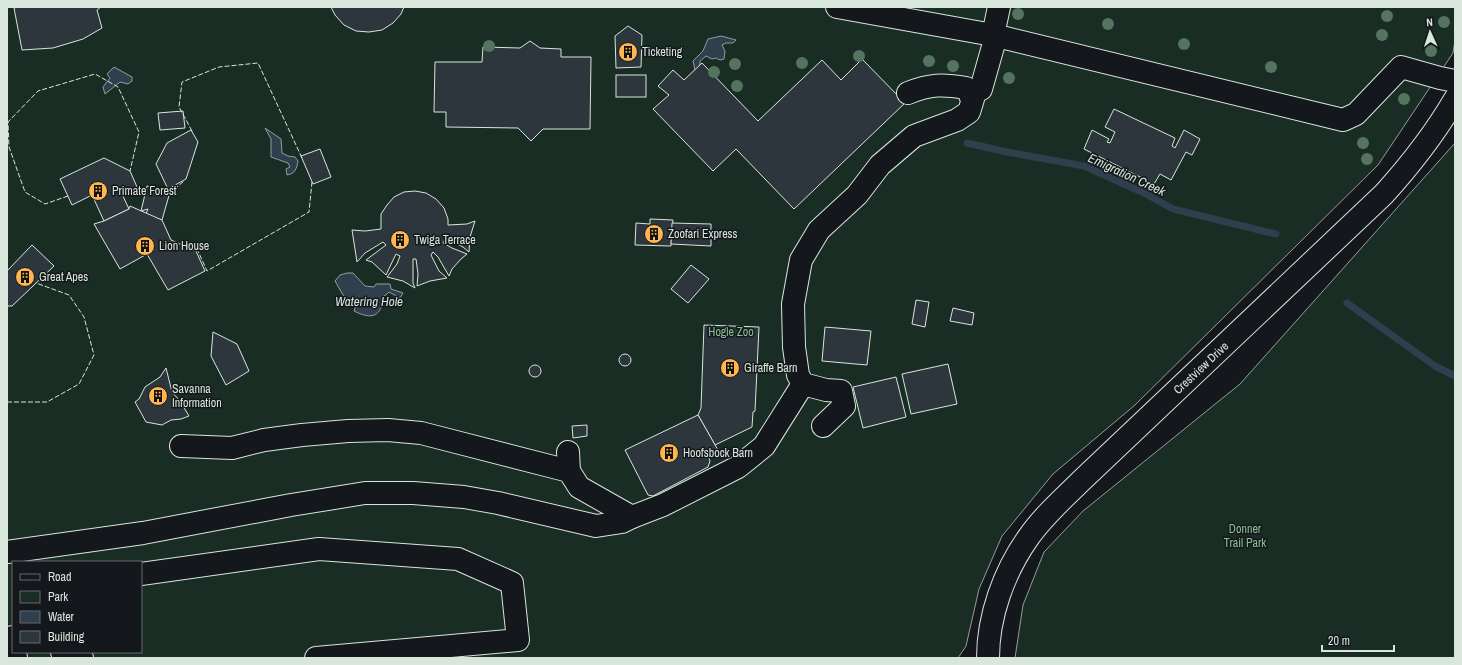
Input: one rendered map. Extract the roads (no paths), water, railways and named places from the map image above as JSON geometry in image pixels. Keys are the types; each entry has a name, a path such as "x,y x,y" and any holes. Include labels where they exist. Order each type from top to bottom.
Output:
{"street":[{"path":"837,7 994,36 1343,120 1356,114 1401,67 1440,78 1455,80"},
{"path":"970,95 981,89 994,36 999,7"},
{"path":"802,384 798,375 794,347 793,304 801,260 819,230 857,195 880,165 914,136 957,120 968,112 973,99 966,88 945,84 922,87 908,93"},
{"name":"Crestview Drive","path":"988,658 993,619 1001,588 1015,559 1029,537 1082,480 1384,194 1411,166 1432,138 1455,99"},
{"path":"802,384 826,390 841,391 844,406 823,426"},
{"path":"7,552 143,534 291,505 365,493 464,497 498,503 596,526 622,522 663,505 738,467 764,446 802,384"},
{"path":"181,446 232,448 264,440 348,431 388,430 421,433 569,461 579,487 632,517"},
{"path":"142,574 319,549 458,559 512,583 518,640 316,658"},
{"path":"65,653 82,658"}],"water":[{"path":"721,36 736,40 733,43 726,43 722,45 725,51 724,59 712,59 706,56 700,61 700,65 695,70 693,61 703,51 708,39"},
{"path":"114,67 132,77 132,81 128,84 120,82 105,94 103,87 110,78 107,74"},
{"path":"265,128 281,139 282,153 295,157 298,161 294,172 287,175 286,169 290,167 288,163 271,157 271,139"},
{"name":"Watering Hole","path":"353,273 365,286 374,287 376,284 390,284 391,289 403,293 400,298 389,292 383,296 381,308 375,315 371,316 360,314 354,311 356,305 343,295 335,281 340,275"}],"waterway":[{"name":"Emigration Creek","path":"967,143 1084,166 1144,193 1173,209 1276,234"},
{"name":"Emigration Creek","path":"1347,303 1435,366 1455,376"}],"place":[{"name":"Ticketing","path":"628,52"},
{"name":"Primate Forest","path":"98,191"},
{"name":"Zoofari Express","path":"654,234"},
{"name":"Twiga Terrace","path":"400,240"},
{"name":"Lion House","path":"145,246"},
{"name":"Great Apes","path":"25,277"},
{"name":"Giraffe Barn","path":"730,368"},
{"name":"Savanna Information","path":"158,396"},
{"name":"Hoofsbock Barn","path":"669,453"}],"park label":[{"name":"Hogle Zoo","path":"731,332"},
{"name":"Donner Trail Park","path":"1245,536"}]}
